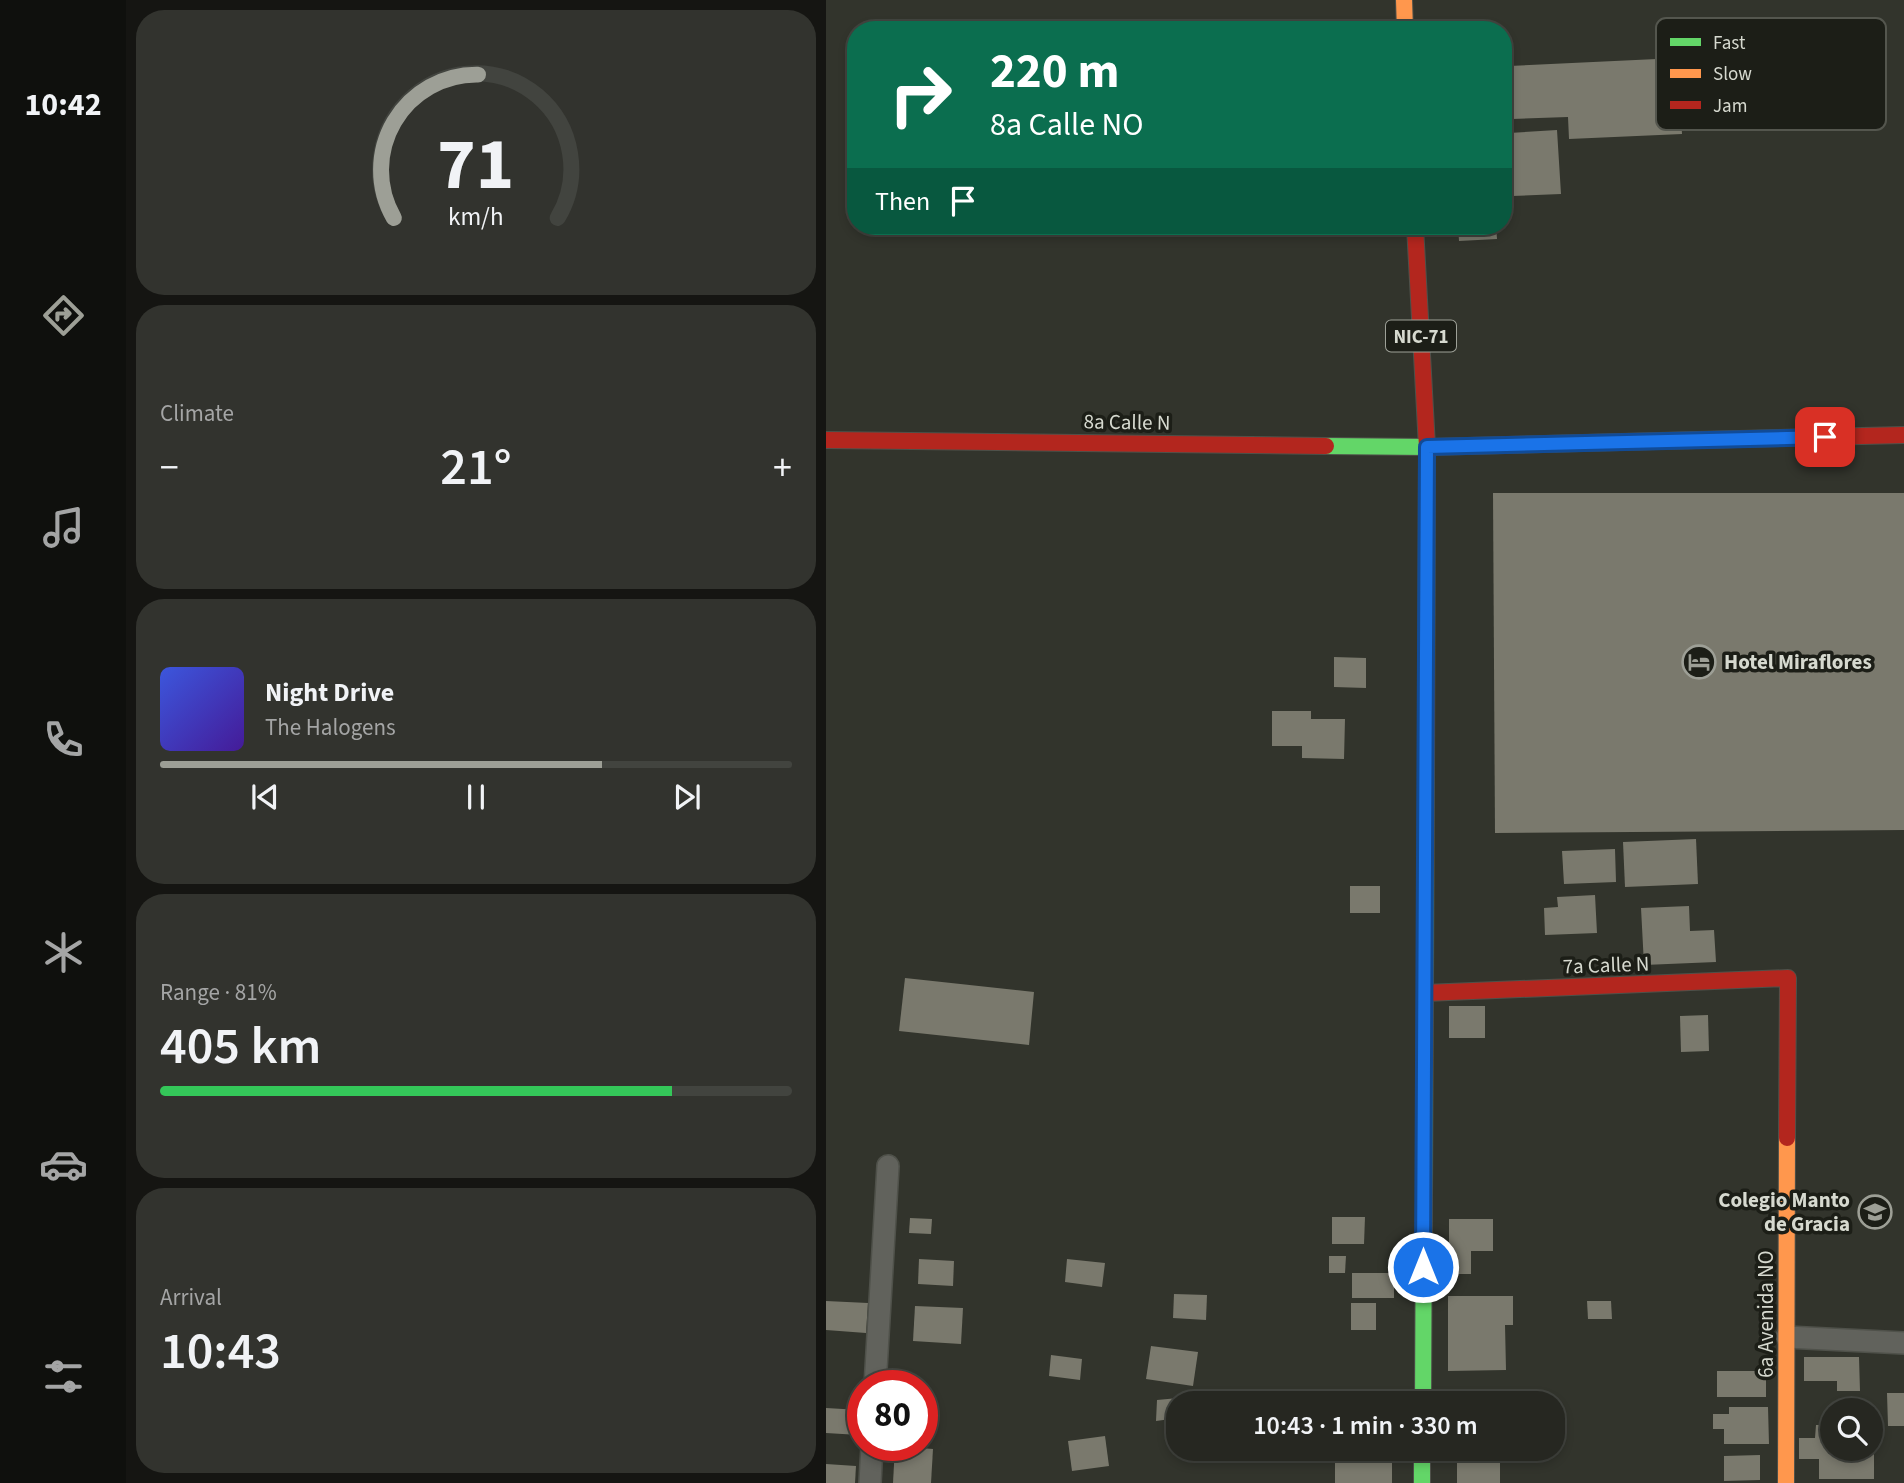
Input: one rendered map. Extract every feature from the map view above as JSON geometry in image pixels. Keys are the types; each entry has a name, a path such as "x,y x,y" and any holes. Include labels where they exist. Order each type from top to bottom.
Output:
{"main road":[{"path":"1404,0 1405,21"},
{"name":"NIC-71","path":"1415,235 1427,447 1423,1391"},
{"name":"8a Calle N","path":"826,440 1427,447 1904,435"},
{"name":"7a Calle N","path":"1425,993 1788,978"},
{"name":"6a Avenida NO","path":"1786,1483 1788,978"},
{"path":"1422,1461 1422,1483"}],"street":[{"path":"876,1370 888,1166"},
{"path":"1787,1337 1904,1343"},
{"path":"870,1483 871,1461"}],"building":[{"path":"1656,59 1656,130 1682,130 1682,134 1569,139 1568,117 1512,119 1512,66"},
{"path":"1557,130 1561,194 1512,196 1512,133"},
{"path":"1459,235 1497,235 1497,239 1459,241"},
{"name":"Hotel Miraflores","path":"1493,493 1904,493 1904,830 1495,833"},
{"path":"1334,657 1366,658 1366,688 1334,687"},
{"path":"1272,711 1311,711 1311,719 1345,719 1344,759 1302,758 1302,746 1272,746"},
{"path":"1696,839 1698,884 1625,887 1623,842"},
{"path":"1615,849 1616,882 1564,884 1562,851"},
{"path":"1350,886 1380,886 1380,913 1350,913"},
{"path":"1595,895 1597,933 1545,935 1544,908 1558,907 1557,897"},
{"path":"1689,906 1690,931 1714,930 1716,962 1644,965 1641,908"},
{"path":"905,978 1034,992 1029,1045 899,1031"},
{"path":"1449,1006 1485,1006 1485,1038 1449,1038"},
{"path":"1708,1015 1709,1051 1681,1052 1680,1016"},
{"path":"1332,1217 1365,1217 1364,1244 1332,1244"},
{"path":"910,1218 932,1219 931,1234 909,1233"},
{"path":"1449,1219 1493,1219 1493,1251 1471,1251 1471,1274 1449,1274"},
{"path":"1329,1256 1346,1256 1345,1273 1329,1273"},
{"path":"919,1259 954,1261 953,1286 918,1284"},
{"path":"1067,1259 1105,1263 1102,1287 1065,1282"},
{"path":"1352,1273 1394,1273 1394,1298 1352,1298"},
{"path":"1174,1294 1207,1295 1206,1320 1173,1318"},
{"path":"1448,1296 1513,1296 1513,1325 1505,1325 1506,1370 1448,1371"},
{"path":"826,1301 868,1303 866,1333 826,1330"},
{"path":"1587,1301 1611,1301 1612,1319 1588,1319"},
{"path":"1351,1303 1376,1303 1376,1330 1351,1330"},
{"path":"915,1306 963,1308 961,1344 913,1341"},
{"path":"1151,1346 1198,1352 1193,1386 1146,1379"},
{"path":"1051,1355 1082,1359 1080,1380 1049,1376"},
{"path":"1804,1357 1859,1357 1860,1391 1837,1391 1837,1381 1804,1381"},
{"path":"1717,1371 1766,1371 1766,1397 1717,1397"},
{"path":"1887,1393 1904,1393 1904,1426 1888,1426"},
{"path":"1166,1399 1166,1420 1156,1421 1157,1400"},
{"path":"1729,1407 1768,1407 1769,1444 1724,1444 1724,1429 1713,1429 1713,1414 1729,1414"},
{"path":"826,1408 847,1409 847,1434 826,1433"},
{"path":"1816,1425 1820,1425 1820,1461 1874,1461 1874,1479 1819,1479 1819,1459 1799,1459 1799,1438 1815,1438"},
{"path":"1105,1436 1109,1466 1072,1471 1068,1441"},
{"path":"1760,1455 1760,1480 1724,1481 1724,1456"},
{"path":"894,1461 932,1461 931,1483 893,1483"},
{"path":"1335,1461 1392,1461 1392,1483 1335,1483"},
{"path":"1457,1461 1500,1461 1500,1483 1457,1483"},
{"path":"826,1464 856,1466 855,1483 826,1483"}],"traffic: fast":[{"path":"1326,446 1427,447 1697,440"},
{"path":"1423,1391 1426,783"},
{"path":"1422,1461 1422,1483"}],"traffic: slow":[{"path":"1404,0 1405,21"},
{"path":"1786,1483 1787,1138"}],"traffic: jam":[{"path":"1415,235 1427,447 1426,783"},
{"path":"1697,440 1904,435"},
{"path":"826,440 1326,446"},
{"path":"1425,993 1788,978 1787,1138"}],"place":[{"name":"Hotel Miraflores","path":"1699,662"},
{"name":"Colegio Manto de Gracia","path":"1875,1212"}],"route":[{"path":"1423,1267 1427,447 1825,437"}]}
